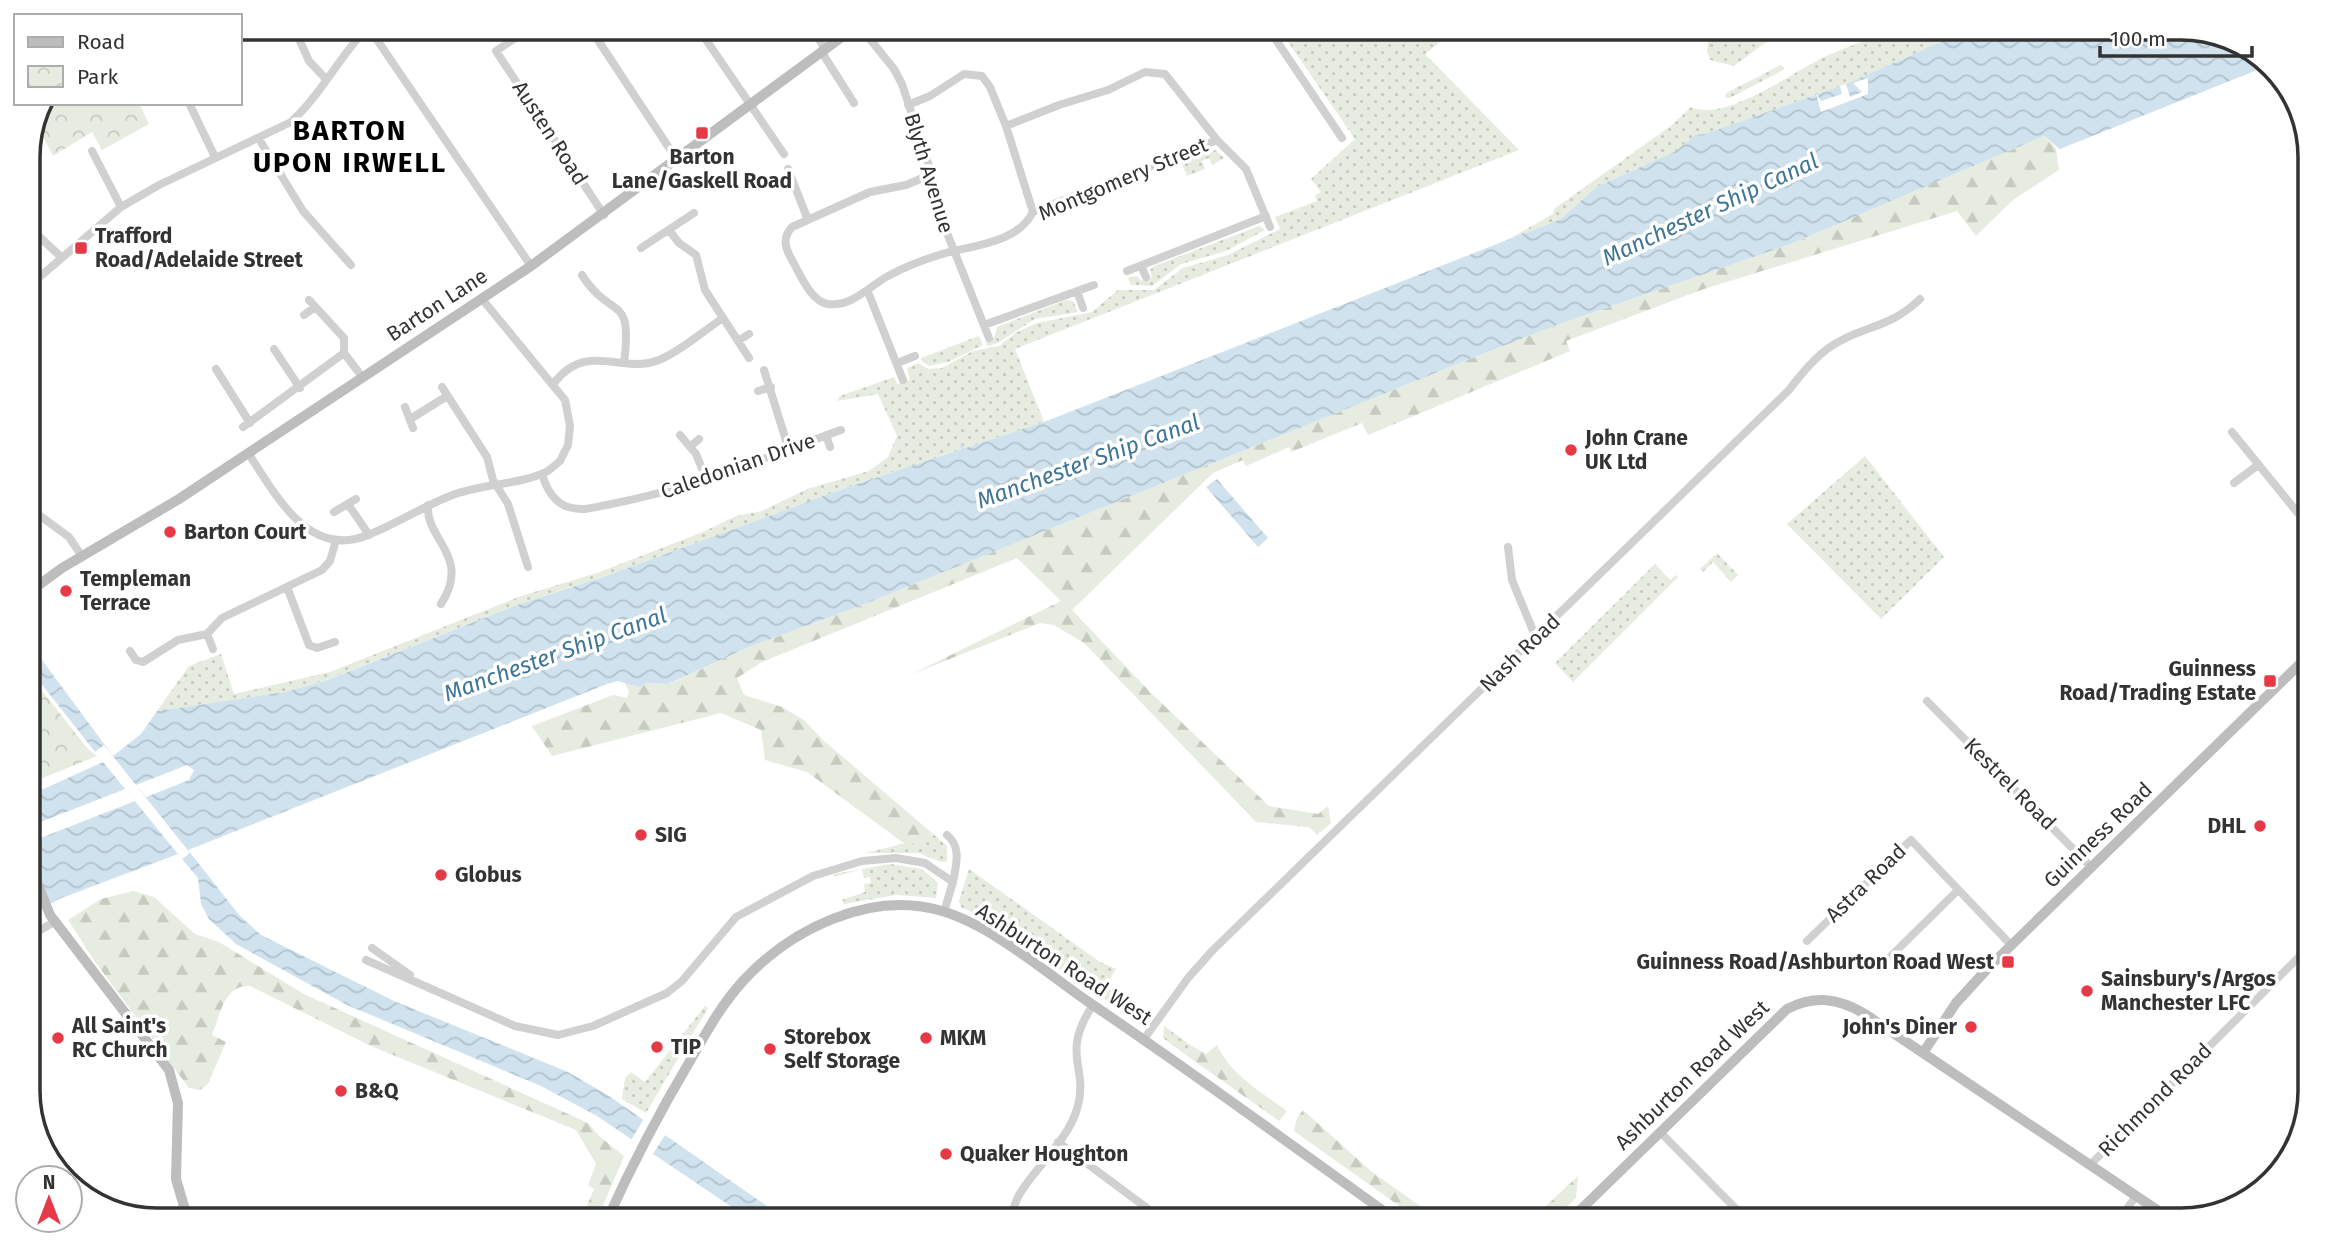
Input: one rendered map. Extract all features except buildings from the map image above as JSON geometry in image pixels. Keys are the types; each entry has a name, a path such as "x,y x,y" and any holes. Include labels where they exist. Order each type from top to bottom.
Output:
{"main road":[{"name":"Barton Lane","path":"40,584 81,555 248,453 531,266 604,215 837,40"},
{"name":"Guinness Road","path":"1923,1054 1956,1003 2298,666"},
{"path":"40,888 53,918 169,1070 178,1103 176,1179 184,1208"},
{"name":"Ashburton Road West","path":"612,1208 634,1159 656,1119 730,997 754,969 810,929 858,911 910,906 944,912 989,934 1144,1039 1379,1208"},
{"name":"Ashburton Road West","path":"1582,1208 1787,1009 1799,1003 1825,999 1850,1005 2154,1208"}],"street":[{"path":"299,40 309,61 325,78"},
{"path":"40,277 121,207 215,157 291,122 305,109 325,78 358,40"},
{"path":"376,40 531,266"},
{"name":"Austen Road","path":"512,40 496,51 604,215"},
{"path":"598,40 677,160"},
{"path":"706,40 784,154"},
{"path":"818,40 854,103"},
{"name":"Blyth Avenue","path":"871,40 894,69 932,174 941,218 989,338"},
{"path":"1276,40 1342,138"},
{"path":"1006,126 1059,105 1100,94 1151,71 1170,78 1217,139 1246,169 1270,227"},
{"path":"908,106 930,96 958,76 976,74 990,87 1006,126 1033,212"},
{"path":"190,105 215,157"},
{"path":"259,139 303,211 351,265"},
{"name":"Montgomery Street","path":"808,220 792,227 786,234 785,247 816,298 834,304 867,292 899,271 1016,231 1033,212 1217,139"},
{"path":"92,151 121,207"},
{"path":"788,169 808,220 870,192 906,185 932,174"},
{"path":"641,248 694,213"},
{"path":"1128,271 1266,216"},
{"path":"668,230 679,243 696,255 705,290 749,358"},
{"path":"40,237 61,257"},
{"path":"1141,266 1146,277"},
{"path":"582,275 590,288 618,307 625,318 628,335 624,363"},
{"path":"985,325 1094,285"},
{"path":"582,293 590,288"},
{"path":"1077,291 1083,308"},
{"path":"867,292 904,380"},
{"path":"248,453 294,519 321,536 336,540 369,535 428,505 465,491 542,474 560,461 570,436 568,409 554,383 518,345 482,299"},
{"name":"Nash Road","path":"1144,1039 1206,957 1716,462 1813,362 1842,341 1896,320 1920,299"},
{"path":"304,315 312,304 344,338 344,353 363,378"},
{"path":"554,383 573,367 590,359 624,363 661,359 723,318"},
{"path":"738,341 749,334"},
{"path":"274,348 300,387"},
{"path":"216,369 247,425 344,353"},
{"path":"897,363 915,356"},
{"path":"764,370 789,450"},
{"path":"442,387 480,442 508,504 528,567"},
{"path":"758,391 771,387"},
{"path":"412,418 447,396"},
{"path":"405,407 412,418 414,428"},
{"name":"Caledonian Drive","path":"542,474 559,502 584,510 655,496 707,481 841,430"},
{"path":"2232,432 2298,513"},
{"path":"680,435 691,446 707,481"},
{"name":"Caledonian Drive","path":"826,435 830,447"},
{"path":"691,446 699,439"},
{"path":"2234,483 2258,465"},
{"path":"334,512 356,499"},
{"path":"348,504 369,535"},
{"path":"428,505 427,510 451,567 451,582 441,604"},
{"path":"40,516 69,537 81,555"},
{"path":"130,651 136,660 143,662 178,640 207,634 222,618 327,565 336,540"},
{"path":"1508,547 1512,580 1536,638"},
{"path":"287,587 309,645 317,648 335,642"},
{"path":"207,634 213,649"},
{"name":"Kestrel Road","path":"1927,701 2092,868"},
{"path":"944,912 953,882 957,853 954,840 947,835"},
{"name":"Astra Road","path":"1807,941 1911,840 2012,946"},
{"path":"366,960 533,1032 558,1035 575,1032 642,1006 675,988 736,916 813,876 862,861 896,858 925,863 953,882"},
{"path":"1886,961 1958,890"},
{"path":"40,928 53,918"},
{"path":"372,948 424,984"},
{"name":"Richmond Road","path":"2090,1165 2298,958"},
{"path":"1014,1208 1019,1195 1058,1142 1077,1110 1080,1089 1075,1046 1079,1028 1093,1005"},
{"path":"1660,1132 1735,1208"},
{"path":"1058,1142 1147,1208"},
{"path":"2128,1208 2136,1196"}],"green space":[{"path":"1287,40 1443,40 1425,54 1519,150 1015,349 1044,422 845,488 603,577 517,605 326,680 285,692 157,711 189,666 221,654 234,694 330,672 521,596 597,573 703,532 736,516 762,511 807,489 869,471 888,457 897,436 878,394 837,401 840,396 894,377 897,384 910,380 907,368 918,363 928,369 942,368 973,351 999,346 1017,332 1037,323 1092,312 1118,290 1154,290 1183,268 1228,255 1280,229 1275,217 1317,201 1315,195 1321,192 1311,179 1355,139"},
{"path":"1708,40 1769,40 1734,66 1710,60 1707,51"},
{"path":"1867,40 1945,40 1846,84 1705,134 1695,135 1676,151 1596,187 1561,219 1507,240 1553,214 1554,209 1672,125 1691,107 1705,110 1740,102 1826,56"},
{"path":"1781,65 1785,69 1730,98 1725,97 1726,93"},
{"path":"52,105 140,105 149,124 102,150 92,132 53,156 42,136"},
{"path":"2044,136 2056,148 2059,170 2013,200 1976,236 1957,211 1701,290 1566,341 1570,351 1368,435 1362,423 1291,452 1289,447 1246,466 1243,460 1213,473 1072,610 1151,693 1269,806 1318,814 1328,806 1331,823 1317,835 1309,827 1256,822 1084,643 1054,625 1040,623 910,675 1061,601 1017,558 762,662 737,678 744,695 782,707 804,720 823,740 932,833 923,850 910,842 905,844 807,772 765,760 761,730 721,713 552,756 532,726 613,695 627,698 629,691 624,682 640,687 647,683 669,684 749,647 862,605 1470,359 1557,325 1791,244"},
{"path":"1216,150 1224,158 1212,165 1209,158 1202,161 1205,169 1187,176 1182,163"},
{"path":"1259,226 1265,230 1226,251 1181,264 1152,286 1131,285 1128,278 1137,276 1141,281 1152,277 1150,270 1154,266"},
{"path":"1066,300 1073,301 1078,312 1035,319 998,343 987,346 986,342 994,338 997,327"},
{"path":"979,336 983,345 948,362 929,366 922,361 921,358"},
{"path":"1865,456 1944,557 1881,619 1787,524"},
{"path":"1717,553 1738,575 1731,582 1713,562 1703,572 1700,569"},
{"path":"1655,564 1670,580 1676,575 1678,577 1573,682 1555,663"},
{"path":"40,688 88,749 97,756 40,779"},
{"path":"932,833 947,846 947,861 941,862 919,853 866,853 910,842 922,849"},
{"path":"890,864 922,869 938,883 936,898 896,895 844,904 842,900 865,892 864,884 871,883 870,877 864,878 862,869"},
{"path":"862,869 834,877 834,874"},
{"path":"969,869 1100,962 1116,969 1105,986 1148,1015 1136,1020 980,916 961,907 959,901"},
{"path":"133,891 154,897 195,934 219,942 304,994 588,1123 599,1136 624,1156 602,1208 586,1208 594,1189 588,1185 596,1164 576,1130 371,1046 250,986 234,990 224,1003 212,1035 226,1042 208,1084 200,1090 189,1088 96,963 68,920 101,899"},
{"path":"705,1006 708,1008 646,1113 622,1099 625,1078 631,1072 645,1082"},
{"path":"1164,1026 1192,1046 1186,1055 1163,1038"},
{"path":"1217,1045 1238,1074 1287,1111 1279,1121 1186,1055 1192,1046 1206,1054"},
{"path":"1303,1110 1372,1172 1423,1208 1402,1208 1294,1131 1297,1118"},
{"path":"1578,1176 1576,1198 1566,1208 1544,1208"}],"water":[{"name":"Manchester Ship Canal","path":"1945,40 2196,41 2233,52 2258,69 2060,149 2044,136 1791,244 1557,325 1470,359 862,605 749,647 668,684 647,683 640,687 618,681 607,684 188,850 240,916 261,935 394,1001 568,1072 609,1096 770,1208 733,1208 597,1116 541,1086 347,1005 236,944 209,919 201,904 198,878 178,854 59,899 40,909 40,838 135,801 125,789 40,822 40,791 103,762 40,682 40,657 113,756 141,734 157,711 285,692 327,680 517,605 603,577 845,488 1044,422 1561,219 1596,187 1676,151 1695,135 1705,134 1846,84","holes":["187,765 194,770 189,780 146,797 136,785"]},
{"path":"1217,479 1268,538 1258,547 1206,487"}],"pier":[{"path":"1868,78 1868,94 1821,112 1816,93 1821,101 1842,94 1840,86 1846,84 1850,97 1862,92 1853,83"},
{"path":"104,745 190,853 182,859 95,752"},
{"path":"645,1117 667,1132 651,1157 630,1142"}],"waterway":[{"path":"961,445 963,449"}],"place":[{"name":"Barton Lane/Gaskell Road","path":"702,133"},
{"name":"Trafford Road/Adelaide Street","path":"81,248"},
{"name":"John Crane UK Ltd","path":"1571,450"},
{"name":"Barton Court","path":"170,532"},
{"name":"Templeman Terrace","path":"66,591"},
{"name":"Guinness Road/Trading Estate","path":"2270,681"},
{"name":"DHL","path":"2260,826"},
{"name":"SIG","path":"641,835"},
{"name":"Globus","path":"441,875"},
{"name":"Guinness Road/Ashburton Road West","path":"2008,962"},
{"name":"Sainsbury's/Argos Manchester LFC","path":"2087,991"},
{"name":"John's Diner","path":"1971,1027"},
{"name":"All Saint's RC Church","path":"58,1038"},
{"name":"MKM","path":"926,1038"},
{"name":"TIP","path":"657,1047"},
{"name":"Storebox Self Storage","path":"770,1049"},
{"name":"B&Q","path":"341,1091"},
{"name":"Quaker Houghton","path":"946,1154"}],"district":[{"name":"BARTON UPON IRWELL","path":"350,146"}]}
